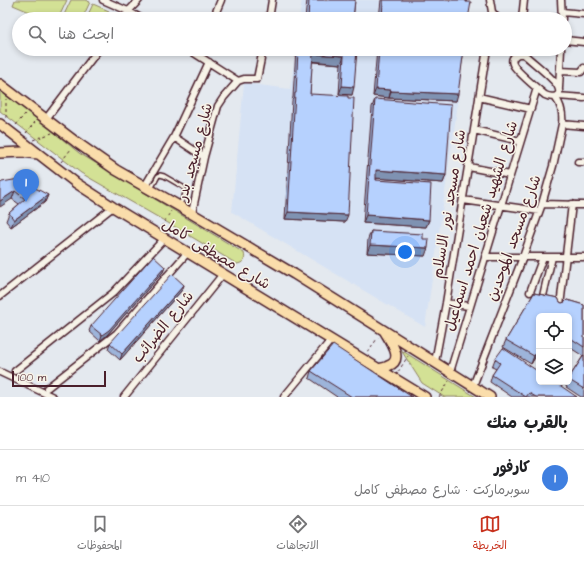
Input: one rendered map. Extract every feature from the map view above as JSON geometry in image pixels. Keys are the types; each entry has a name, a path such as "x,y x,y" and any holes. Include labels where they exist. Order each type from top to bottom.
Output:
{"main road":[{"name":"شارع مصطفى كامل","path":"3,86 76,142 116,170 192,213 282,267 490,397"},
{"name":"شارع مصطفى كامل","path":"5,128 76,183 113,207 424,397"},
{"path":"0,153 22,152 40,155"},
{"path":"378,369 390,365 396,357 395,350 383,330"}],"street":[{"path":"103,0 128,11 139,0"},
{"path":"216,12 221,0"},
{"path":"490,0 492,12"},
{"path":"523,12 524,0"},
{"path":"560,0 562,12"},
{"path":"269,12 270,1"},
{"path":"572,13 584,14"},
{"path":"572,41 584,42"},
{"path":"44,117 93,56"},
{"path":"203,56 209,62 238,81 244,79 257,79 262,56"},
{"name":"شارع مسجد نور الاسلام","path":"435,362 469,166 486,56"},
{"path":"515,56 512,63 514,66 545,95 550,97 584,98"},
{"path":"526,56 555,82 559,88"},
{"path":"556,97 559,93 561,56"},
{"path":"148,188 209,62"},
{"path":"560,71 581,72 584,68"},
{"name":"شارع مسجد بدر","path":"192,213 204,157 218,106 238,81"},
{"name":"شارع الشهيد شعبان احمد اسماعيل","path":"451,373 469,306 537,88"},
{"path":"480,97 531,109"},
{"name":"شارع مسجد الموحدين","path":"473,386 523,257 554,166 563,111 556,97"},
{"path":"562,124 584,126"},
{"path":"474,130 520,141"},
{"path":"174,137 204,157"},
{"path":"469,166 510,175"},
{"path":"463,200 539,211"},
{"path":"542,204 584,205"},
{"path":"560,306 572,204"},
{"path":"0,296 113,207"},
{"path":"15,371 113,293 161,236"},
{"path":"47,388 118,333 188,252"},
{"path":"485,257 584,257"},
{"path":"530,292 543,257"},
{"path":"543,296 552,257"},
{"name":"شارع الضرائب","path":"124,397 223,274"},
{"path":"446,303 469,306"},
{"path":"284,397 331,340"},
{"path":"0,372 54,397"}],"lane":[{"path":"148,188 158,176 164,176 183,187 185,190 185,193 178,205"}],"path":[{"path":"3,86 5,128"},
{"path":"5,128 30,107"},
{"path":"22,141 44,117"},
{"path":"22,141 60,130"},
{"path":"57,168 76,142"},
{"path":"161,236 178,205"},
{"path":"363,360 383,330"},
{"path":"394,378 412,348"},
{"path":"439,397 451,373"}],"shaded area":[{"path":"302,0 469,0 468,12 300,12"},
{"path":"295,56 463,56 458,103 425,327 232,212 244,83 290,89"}],"green space":[{"path":"15,0 67,0 61,12 30,12 13,5"},
{"path":"71,0 85,0 90,2 85,12 65,12"},
{"path":"93,4 109,11 109,12 89,12"},
{"path":"0,91 37,118 79,153 244,253 244,261 237,264 81,173 0,111"},
{"path":"401,350 476,397 444,397 422,383"}],"building":[{"path":"309,0 355,0 354,12 308,12"},
{"path":"383,0 466,0 466,2 471,2 469,12 382,12"},
{"path":"298,56 313,56 310,94 348,96 348,98 354,98 348,215 288,212"},
{"path":"344,56 356,56 354,87 342,86"},
{"path":"378,56 463,56 458,94 376,89"},
{"path":"375,99 451,105 446,175 376,170 376,180 431,184 429,220 366,215"},
{"path":"19,179 48,195 14,220 9,213 25,199 15,191 0,201 0,184 2,182"},
{"path":"371,231 423,234 423,239 429,239 428,248 370,245"},
{"path":"153,256 165,267 109,330 102,335 91,326"},
{"path":"172,274 184,285 122,354 110,343"},
{"path":"534,293 558,298 562,303 567,300 584,305 584,347 572,339 572,313 536,313 536,353 534,356 506,340"},
{"path":"333,345 412,397 352,397 311,371"},
{"path":"503,348 536,370 536,385 559,385 577,397 536,397 529,393 526,397 492,375 500,363 495,359"},
{"path":"584,355 584,389 572,382 572,373"}],"place":[{"name":"كارفور","path":"26,202"}]}
